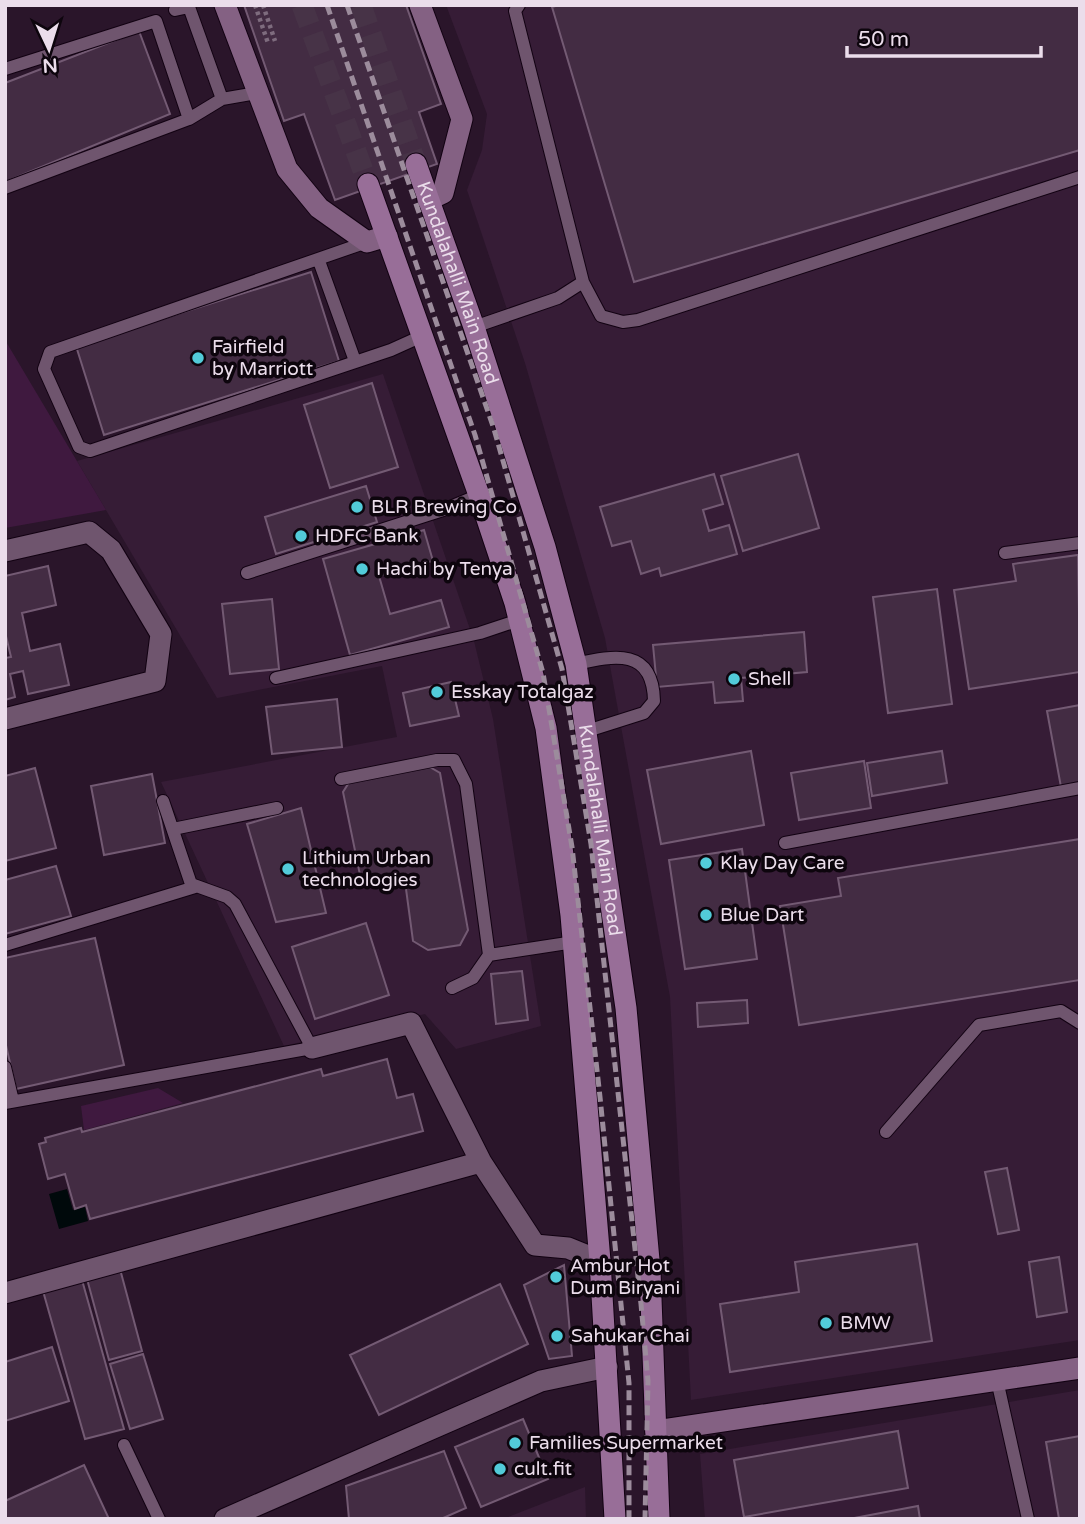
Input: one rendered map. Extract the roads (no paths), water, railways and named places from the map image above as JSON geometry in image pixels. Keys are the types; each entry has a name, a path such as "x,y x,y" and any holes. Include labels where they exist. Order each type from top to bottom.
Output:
{"main road":[{"name":"Kundalahalli Main Road","path":"416,164 474,327 545,547 576,664 626,1007 650,1271 659,1519"},
{"name":"Kundalahalli Main Road","path":"368,184 377,239 422,336 480,495 519,620 546,728 573,942 600,1261 615,1519"}],"street":[{"path":"225,5 287,169 319,208 377,239"},
{"path":"420,5 462,119 443,193 428,200"},
{"path":"5,551 89,532 111,550 161,634 155,681 5,719"},
{"path":"312,1048 411,1023 481,1163 535,1245 568,1248 600,1261"},
{"path":"5,1293 481,1163"},
{"path":"225,1519 541,1381 607,1367"},
{"path":"656,1431 1080,1368"}],"lane":[{"path":"519,5 515,11 583,282 601,316 623,322 638,320 1080,177"},
{"path":"175,10 189,7 222,99"},
{"path":"5,69 156,21 189,120"},
{"path":"5,188 189,120 222,99 257,93"},
{"path":"377,239 50,352 44,369 79,447 90,451 422,336"},
{"path":"318,261 355,361"},
{"path":"474,327 558,298 583,282"},
{"path":"247,573 443,510 480,495"},
{"path":"1005,553 1080,543"},
{"path":"276,678 480,634 519,620"},
{"path":"576,664 626,657 644,665 654,683 654,701 644,713 584,732"},
{"path":"341,779 437,760 454,760 466,784 489,955 473,978 452,988"},
{"path":"785,843 1080,788"},
{"path":"5,1067 9,1102 312,1048 235,904 227,897 191,884 163,801"},
{"path":"173,829 277,807"},
{"path":"5,945 195,887"},
{"path":"489,955 573,942"},
{"path":"886,1132 979,1025 1061,1011 1080,1023"},
{"path":"997,1380 1028,1519"},
{"path":"124,1445 159,1519"}],"tunnel":[{"path":"302,5 368,184"},
{"path":"361,5 416,164"}],"railway":[{"path":"327,5 475,435 543,673 572,847 600,1097 629,1383 629,1519"},
{"path":"347,5 494,429 562,669 591,844 641,1304 648,1381 645,1519"}],"place":[{"name":"Fairfield by Marriott","path":"198,358"},
{"name":"BLR Brewing Co","path":"357,507"},
{"name":"HDFC Bank","path":"301,536"},
{"name":"Hachi by Tenya","path":"362,569"},
{"name":"Shell","path":"734,679"},
{"name":"Esskay Totalgaz","path":"437,692"},
{"name":"Klay Day Care","path":"706,863"},
{"name":"Lithium Urban technologies","path":"288,869"},
{"name":"Blue Dart","path":"706,915"},
{"name":"Ambur Hot Dum Biryani","path":"556,1277"},
{"name":"BMW","path":"826,1323"},
{"name":"Sahukar Chai","path":"557,1336"},
{"name":"Families Supermarket","path":"515,1443"},
{"name":"cult.fit","path":"500,1469"}]}
